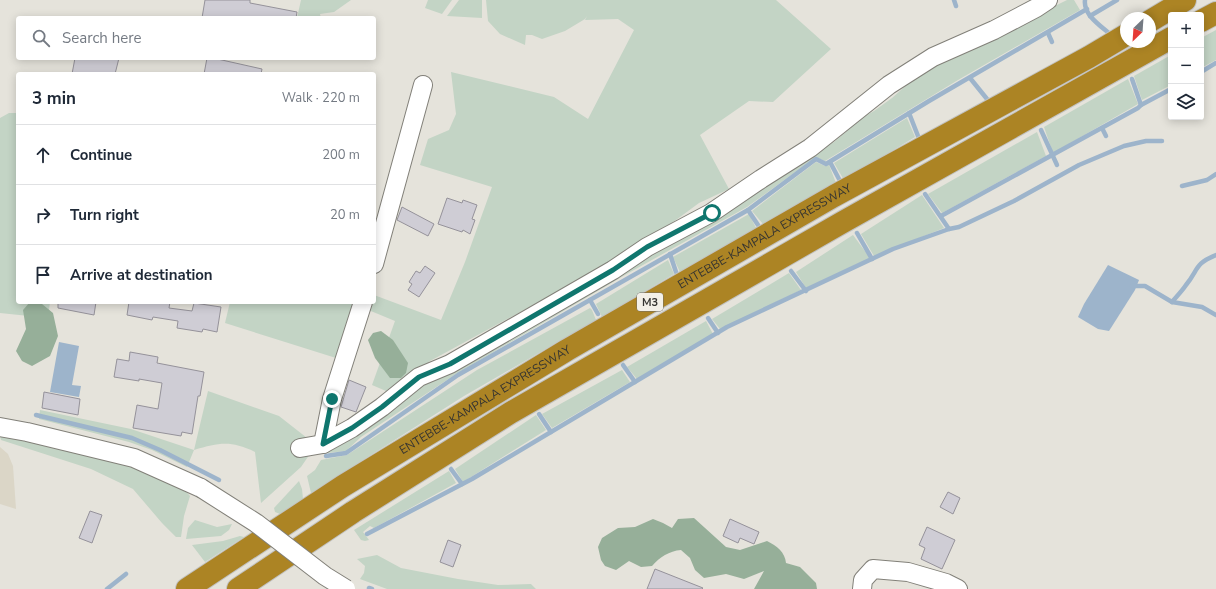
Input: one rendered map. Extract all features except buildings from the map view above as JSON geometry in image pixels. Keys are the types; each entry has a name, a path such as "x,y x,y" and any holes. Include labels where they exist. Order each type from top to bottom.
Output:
{"highway":[{"path":"1156,17 1185,0"},
{"path":"1204,19 1216,13"},
{"name":"ENTEBBE-KAMPALA EXPRESSWAY","path":"187,589 343,486 567,350 834,196 1120,39"},
{"name":"ENTEBBE-KAMPALA EXPRESSWAY","path":"238,589 353,512 510,413 870,206 1168,40"}],"street":[{"path":"300,448 323,444 352,428 382,407 419,377 450,364 613,270 647,247 712,213 761,179 810,148 889,85 933,57 994,30 1048,0"},
{"path":"376,257 423,85"},
{"path":"323,444 332,399 362,304"},
{"path":"0,427 27,432 134,458 201,488 256,523 325,576 346,589"},
{"path":"862,589 863,580 873,569 908,572 946,583 958,589"}],"shaded area":[{"path":"0,447 8,454 13,466 16,509 0,504"}],"green space":[{"path":"301,0 351,0 334,12 320,14 320,16 297,16"},
{"path":"428,0 452,0 442,14 425,8"},
{"path":"459,0 482,0 482,18 447,16"},
{"path":"486,0 776,0 831,49 773,102 749,101 700,135 729,189 699,203 638,248 430,361 393,394 372,385 395,321 366,309 367,304 376,304 376,296 441,320 465,262 492,187 420,165 428,139 449,130 456,114 451,72 554,97 588,119 634,30 618,19 585,20 587,16 585,19 565,31 542,39 532,35 526,35 525,45 500,34 488,21"},
{"path":"1067,0 1074,0 1080,10 958,80 825,161 816,157 747,207 625,275 456,374 361,437 346,451 328,453 331,446 413,388 834,142 865,116 892,98 920,73"},
{"path":"1216,30 1216,60 1204,66 1204,48 1204,36"},
{"path":"1168,57 1168,87 1142,100 1134,76"},
{"path":"1128,79 1138,104 1053,153 1044,127"},
{"path":"9,113 16,113 16,304 50,304 48,318 0,313 0,118"},
{"path":"907,118 915,137 844,180 834,163"},
{"path":"1037,132 1046,156 942,213 928,194"},
{"path":"816,162 825,166 829,165 836,183 763,224 752,211"},
{"path":"922,195 944,228 874,256 861,234"},
{"path":"749,214 756,228 680,272 673,257"},
{"path":"853,235 870,258 806,288 796,272"},
{"path":"668,260 674,274 602,317 596,304"},
{"path":"789,273 801,290 720,329 712,319"},
{"path":"28,304 42,304 53,313 58,336 50,356 32,366 22,361 16,351 26,329 23,310"},
{"path":"230,304 356,304 336,358 225,323"},
{"path":"590,308 596,320 464,396 311,493 307,476 315,470 321,460 347,455 477,370"},
{"path":"706,321 713,334 637,379 627,367"},
{"path":"381,331 393,340 408,363 406,373 401,378 390,378 375,358 368,340 373,333"},
{"path":"622,370 630,382 552,428 542,414"},
{"path":"208,391 279,416 316,445 301,467 261,503 255,452 231,444 218,444 194,450"},
{"path":"40,410 131,429 194,450 187,467 152,450 129,442 39,419"},
{"path":"536,415 546,430 463,482 455,469"},
{"path":"0,436 113,457 183,488 190,496 184,516 181,537 176,537 162,523 133,489 91,469 1,440"},
{"path":"449,471 456,483 374,528 370,526 363,532 369,540 361,540 354,530"},
{"path":"299,481 303,499 280,514 275,512 274,508"},
{"path":"694,518 726,547 740,550 767,541 771,543 782,553 786,563 800,567 816,583 817,589 754,589 764,571 744,579 726,574 704,578 695,570 690,558 681,550 665,555 652,566 641,567 629,561 616,570 605,566 601,560 598,547 602,538 618,528 635,527 653,519 672,528 678,519"},
{"path":"195,520 217,527 232,524 229,530 221,536 186,539 188,528"},
{"path":"240,536 244,537 205,562 192,545 223,541"},
{"path":"377,555 401,568 498,585 531,584 536,589 387,589 360,579 364,573 365,566 357,559"}],"water":[{"path":"1108,265 1139,280 1135,290 1109,331 1098,329 1078,317 1084,304"},
{"path":"59,342 79,346 72,385 81,386 79,397 50,392"}],"waterway":[{"path":"954,0 956,6"},
{"path":"1085,0 1087,11 1094,20 1111,35"},
{"path":"1090,16 1117,0"},
{"path":"326,456 346,453 458,375 748,210 816,159 826,164 929,101 1087,9"},
{"path":"1048,33 1052,42"},
{"path":"1204,70 1216,63"},
{"path":"970,78 987,99"},
{"path":"1132,79 1141,105"},
{"path":"941,216 1168,91"},
{"path":"909,113 918,136"},
{"path":"1102,128 1106,136"},
{"path":"1041,130 1057,165"},
{"path":"367,534 472,479 727,327 893,249 949,229 959,227 1014,201 1079,165 1124,146 1146,141 1162,141"},
{"path":"830,162 839,179"},
{"path":"1182,186 1207,180 1216,174"},
{"path":"925,194 949,229"},
{"path":"748,210 758,225"},
{"path":"857,233 872,259"},
{"path":"670,254 676,272"},
{"path":"1172,302 1200,264 1216,255"},
{"path":"791,271 806,291"},
{"path":"1132,286 1145,286 1172,302 1202,307 1216,315"},
{"path":"590,300 598,314"},
{"path":"708,318 718,333"},
{"path":"623,365 635,382"},
{"path":"539,414 551,432"},
{"path":"36,415 132,438 160,450 219,480"},
{"path":"451,469 462,484"},
{"path":"107,589 126,574"}],"route":[{"path":"332,399 323,444 352,428 382,407 419,377 450,364 613,270 647,247 712,213"}]}
